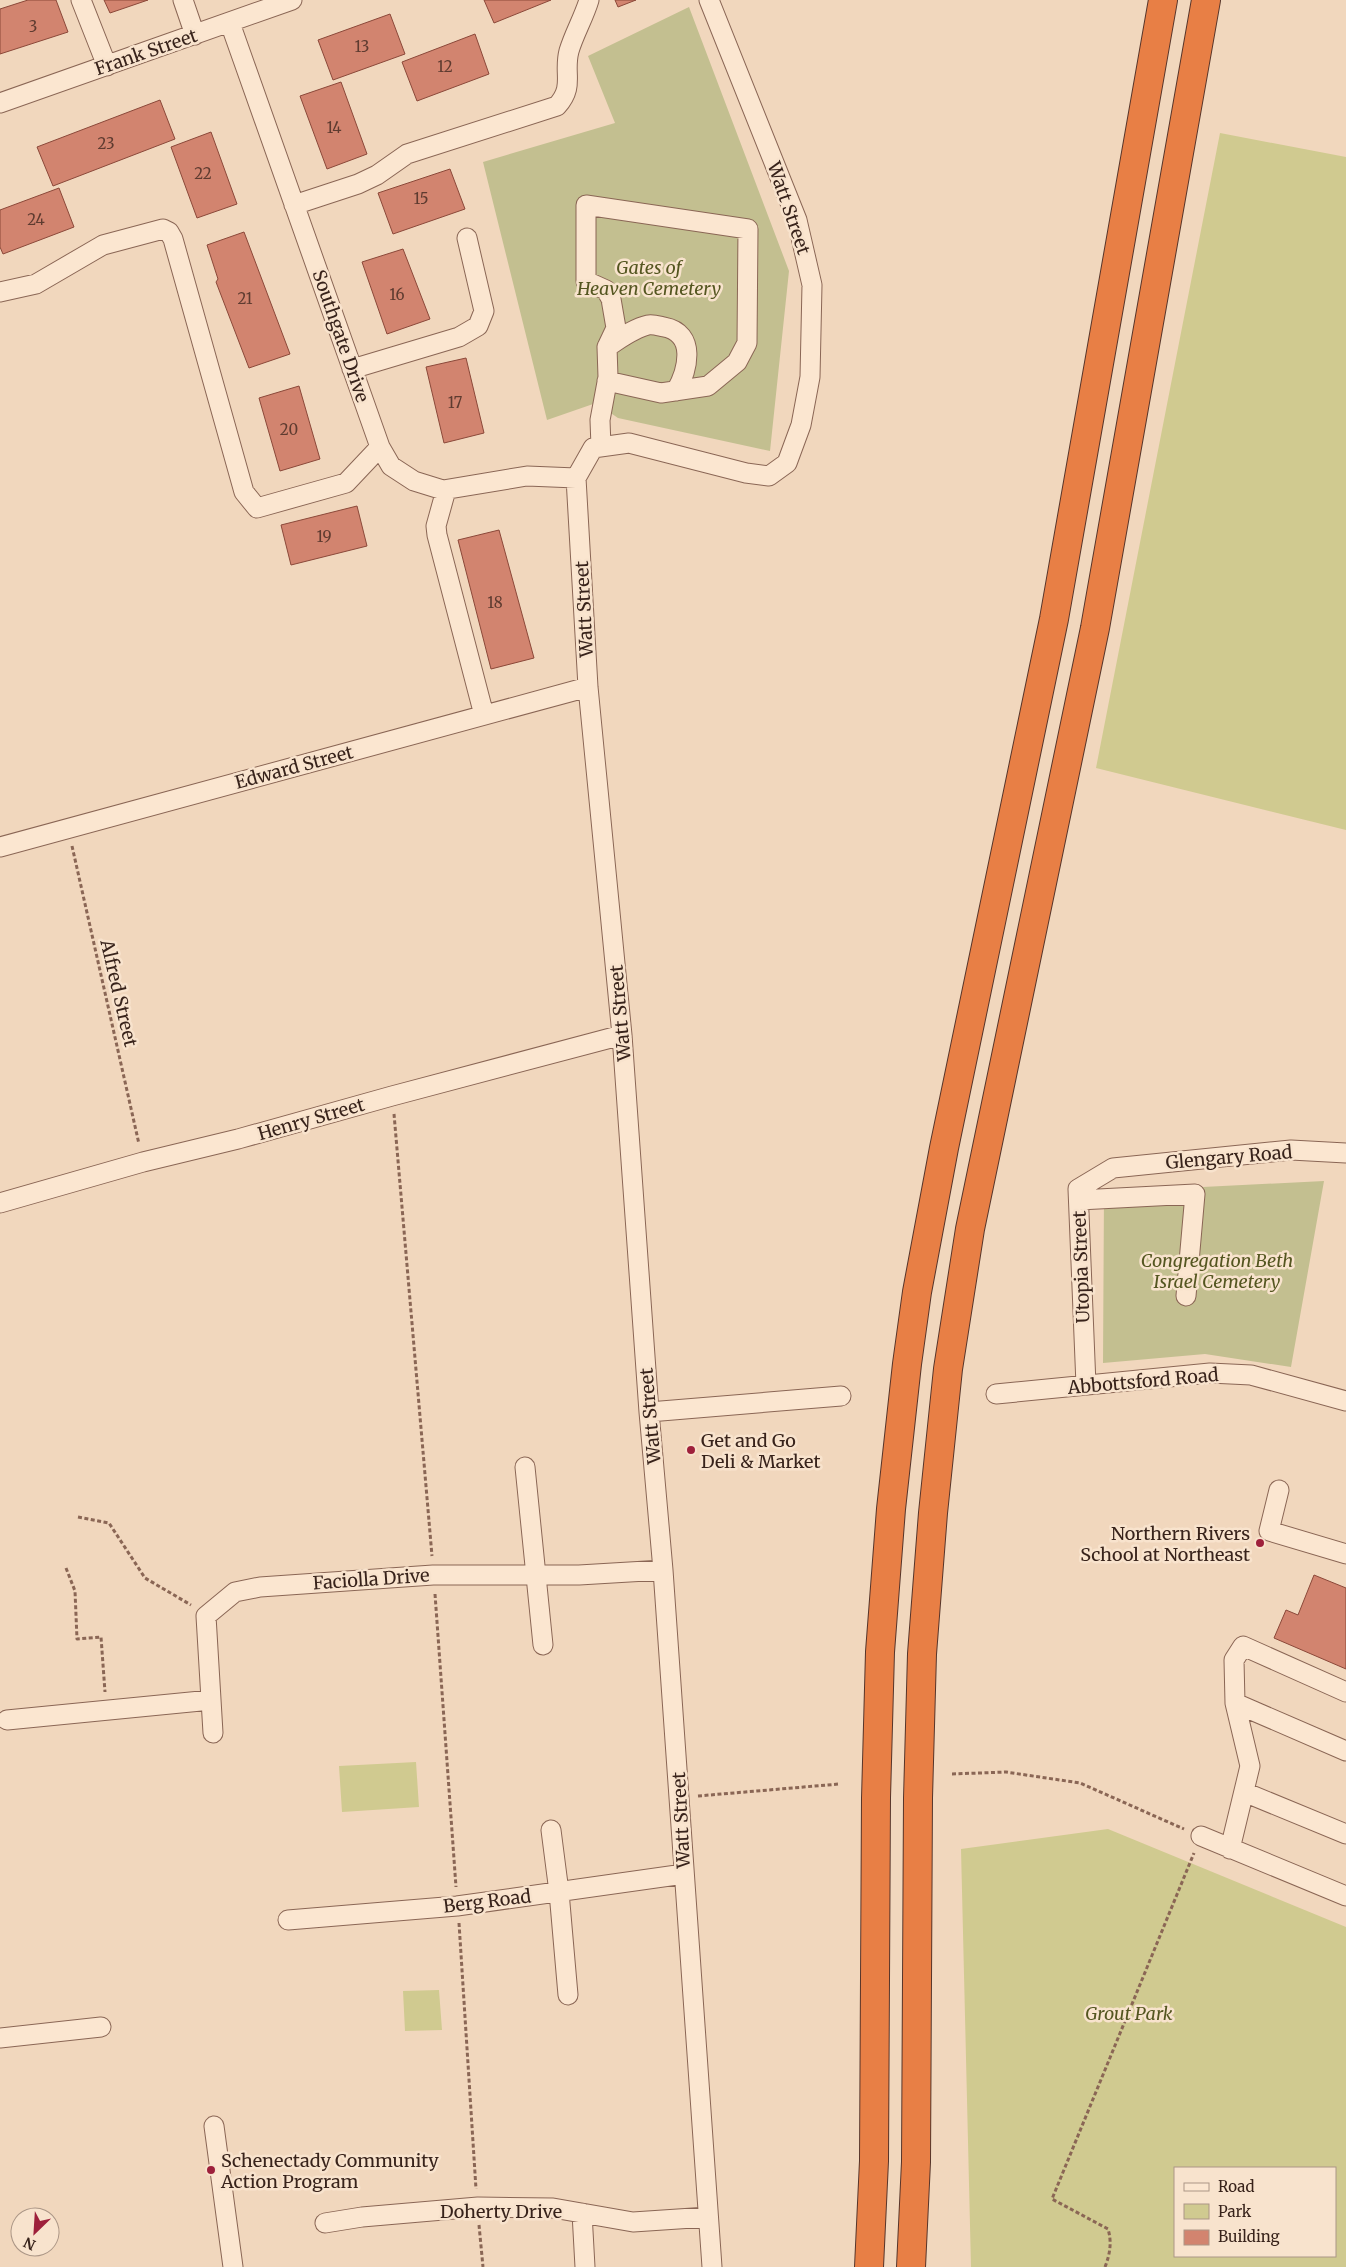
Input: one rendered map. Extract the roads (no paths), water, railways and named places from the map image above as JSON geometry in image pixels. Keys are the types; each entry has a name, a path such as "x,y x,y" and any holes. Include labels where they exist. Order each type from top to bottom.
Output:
{"highway":[{"path":"869,2267 874,2161 876,1798 880,1652 891,1509 907,1364 917,1292 944,1148 1054,620 1164,0"},
{"path":"912,2267 916,2162 918,1808 922,1654 932,1512 948,1369 970,1229 1095,628 1206,0"}],"street":[{"path":"82,0 107,66"},
{"path":"182,0 195,35"},
{"name":"Frank Street","path":"0,103 230,23 258,6 292,0"},
{"path":"294,205 358,184 377,175 407,154 557,106 568,89 566,67 569,51 589,0"},
{"name":"Watt Street","path":"601,447 629,443 746,473 769,476 787,463 802,425 810,377 812,284 797,220 709,0"},
{"name":"Southgate Drive","path":"230,23 352,369 380,446 391,466 414,481 446,490 527,476 576,478"},
{"path":"576,478 593,448 601,447 600,420 607,381 607,347 616,328 611,299 606,290 586,282 586,204 748,229 747,343 736,362 708,386 676,391 661,393 607,381"},
{"path":"0,292 36,284 103,245 163,229 169,232 173,239 244,492 257,508 346,483 380,446"},
{"path":"352,369 459,337 478,326 484,311 466,238"},
{"path":"607,347 650,324 670,328 684,340 688,357 684,377 676,391"},
{"name":"Watt Street","path":"576,478 588,687 622,1035 663,1570 712,2267"},
{"path":"446,490 436,526 437,535 484,715"},
{"name":"Edward Street","path":"0,847 588,687"},
{"name":"Henry Street","path":"0,1202 143,1162 238,1140 392,1096 622,1035"},
{"name":"Glengary Road","path":"1112,1168 1291,1150 1346,1153"},
{"name":"Utopia Street","path":"1086,1385 1078,1189 1112,1168"},
{"path":"1079,1200 1195,1194 1186,1296"},
{"name":"Abbottsford Road","path":"996,1394 1210,1373 1250,1375 1346,1400"},
{"path":"650,1412 841,1396"},
{"path":"525,1467 543,1645"},
{"path":"1279,1490 1269,1532 1346,1554"},
{"name":"Faciolla Drive","path":"211,1700 206,1616 235,1592 260,1586 433,1574 579,1576 663,1570"},
{"path":"1230,1849 1250,1766 1235,1703 1234,1660 1243,1646 1346,1692"},
{"path":"7,1720 211,1700 213,1733"},
{"path":"1235,1703 1346,1751"},
{"path":"1244,1792 1346,1834"},
{"path":"551,1830 560,1892 568,1995"},
{"path":"1201,1836 1346,1896"},
{"name":"Berg Road","path":"288,1920 457,1906 684,1874"},
{"path":"0,2038 101,2027"},
{"path":"214,2126 233,2267"},
{"name":"Doherty Drive","path":"325,2223 362,2217 478,2208 553,2208 633,2222 708,2217"},
{"path":"582,2213 585,2267"}],"place":[{"name":"Get and Go Deli & Market","path":"691,1450"},
{"name":"Northern Rivers School at Northeast","path":"1260,1543"},
{"name":"Schenectady Community Action Program","path":"211,2170"}],"park label":[{"name":"Gates of Heaven Cemetery","path":"649,277"},
{"name":"Congregation Beth Israel Cemetery","path":"1217,1270"},
{"name":"Grout Park","path":"1129,2013"}]}
